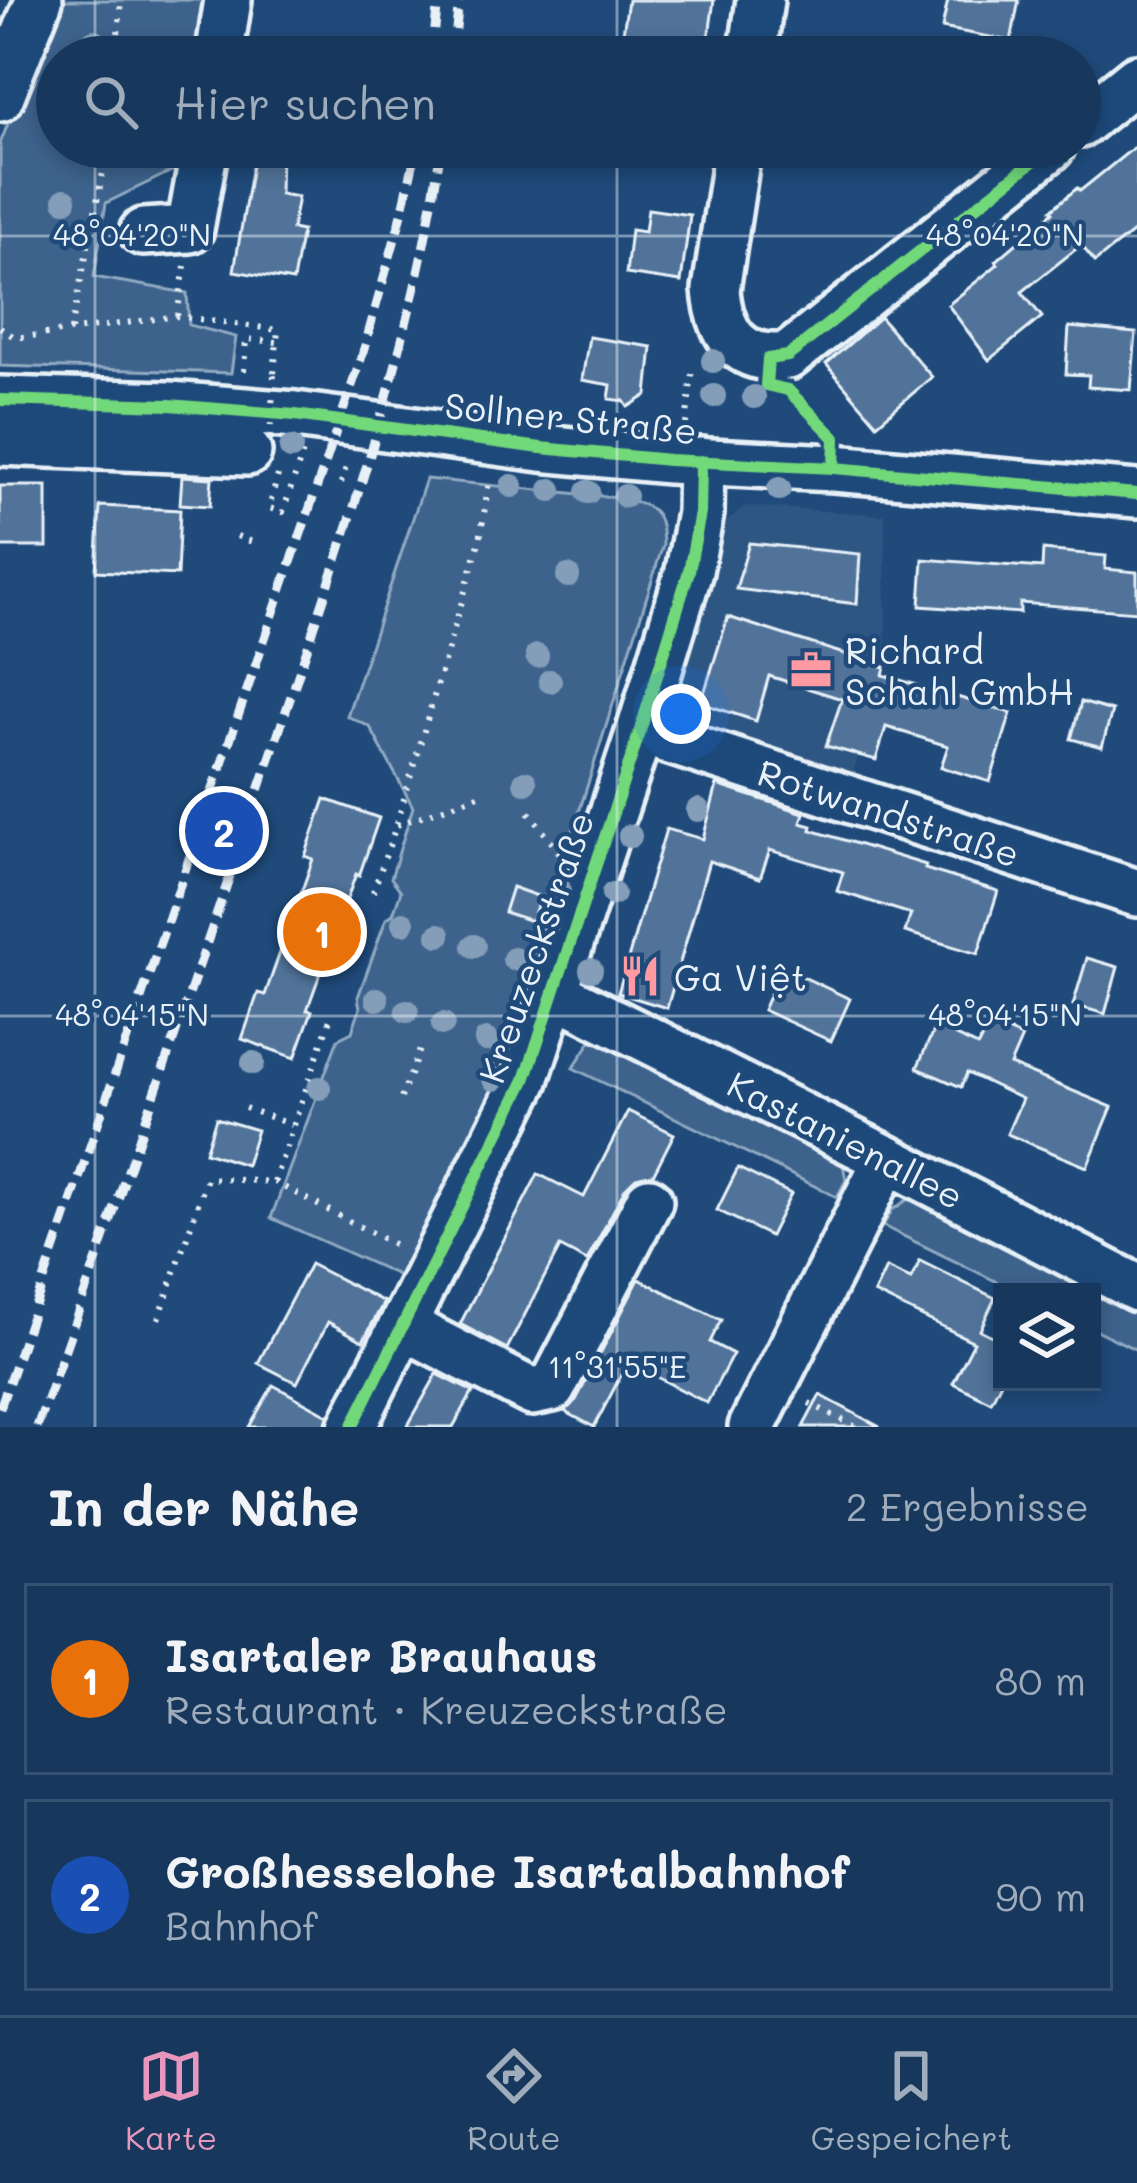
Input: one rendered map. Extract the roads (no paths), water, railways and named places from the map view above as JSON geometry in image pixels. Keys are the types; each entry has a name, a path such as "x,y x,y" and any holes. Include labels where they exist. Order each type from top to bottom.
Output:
{"street":[{"path":"0,98 39,0"},
{"path":"222,36 228,0"},
{"path":"755,36 760,0"},
{"path":"1101,107 1137,78"},
{"path":"143,232 190,230 201,168"},
{"path":"735,168 716,290 718,314 743,351 778,375 788,356 1025,168"},
{"name":"Sollner Straße","path":"0,400 169,404 295,415 541,448 694,442 834,468 1137,494"},
{"path":"0,442 259,445"},
{"name":"Kreuzeckstraße","path":"352,1427 525,1080 689,571 700,513 694,442"},
{"name":"Rotwandstraße","path":"640,731 1137,892"},
{"name":"Kastanienallee","path":"554,992 1137,1288"},
{"path":"752,1427 887,1159"},
{"path":"404,1326 532,1391 552,1388 649,1201"}],"railway":[{"path":"434,36 438,0"},
{"path":"455,36 459,0"},
{"path":"0,1408 362,356 412,168"},
{"path":"37,1427 348,526 412,301 437,168"}],"place":[{"name":"Richard Schahl GmbH","path":"811,670"},
{"name":"Großhesselohe Isartalbahnhof","path":"224,831"},
{"name":"Isartaler Brauhaus","path":"322,932"},
{"name":"Ga Việt","path":"640,976"}]}
